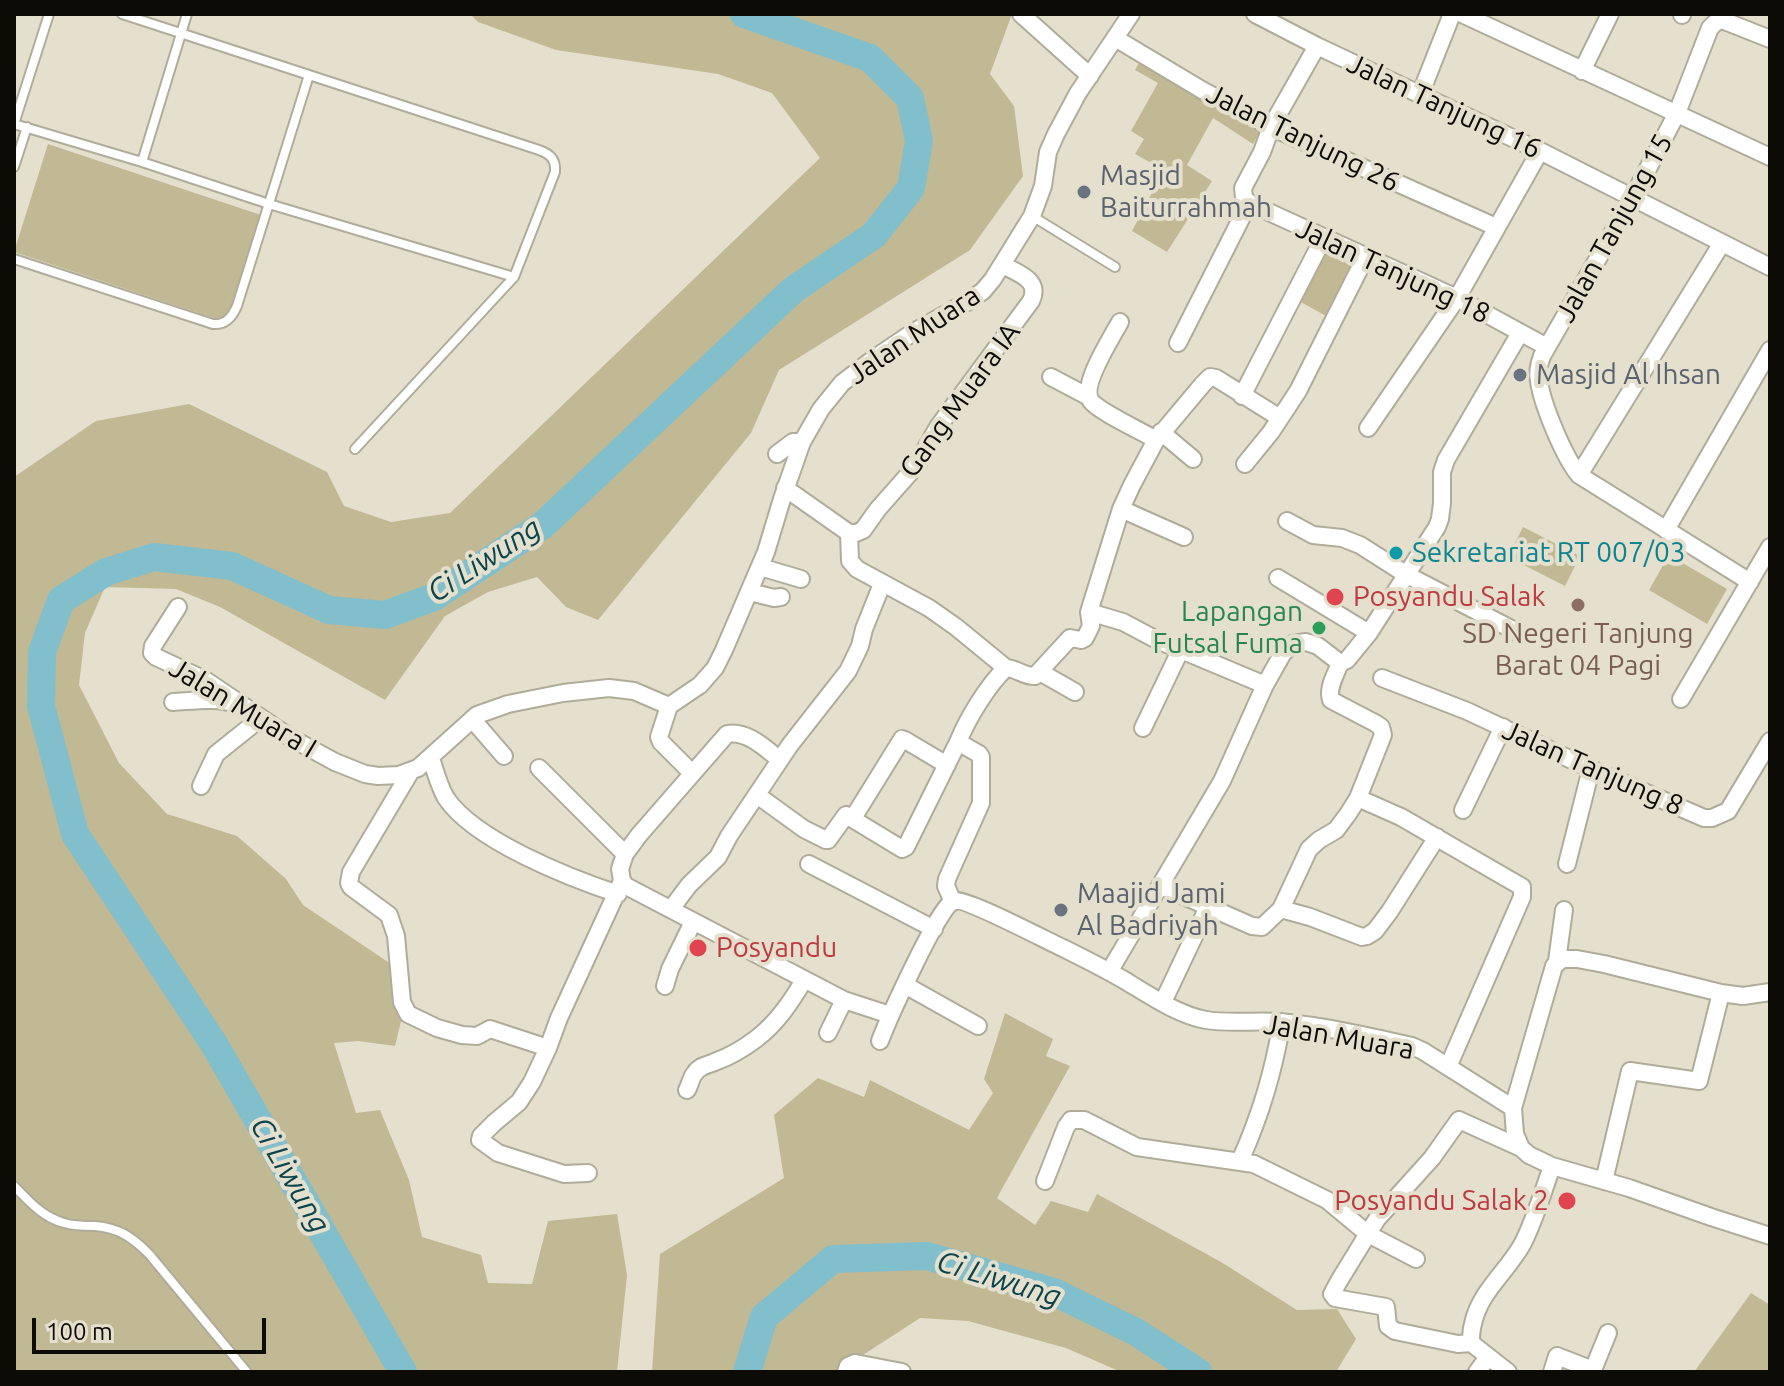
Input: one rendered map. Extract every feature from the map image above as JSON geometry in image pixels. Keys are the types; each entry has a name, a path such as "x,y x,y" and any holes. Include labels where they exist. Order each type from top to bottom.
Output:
{"street":[{"path":"1021,14 1090,76"},
{"name":"Jalan Tanjung 16","path":"1255,14 1540,151 1770,267"},
{"path":"1420,95 1452,14"},
{"path":"1462,14 1770,157"},
{"path":"1582,71 1610,14"},
{"name":"Jalan Muara","path":"669,706 700,685 715,668 760,567 802,442 821,409 842,383 872,360 983,291 1003,265 1032,216 1043,186 1048,152 1078,93 1115,38 1125,17"},
{"name":"Jalan Tanjung 15","path":"1579,475 1573,468 1539,384 1539,366 1547,347 1632,199 1677,113 1707,33 1722,20 1770,39"},
{"name":"Jalan Tanjung 26","path":"1115,38 1270,131 1496,227"},
{"path":"1178,343 1249,203 1242,193 1243,188 1317,46"},
{"path":"1368,428 1457,298 1540,151"},
{"name":"Jalan Tanjung 18","path":"1249,203 1457,298 1547,347"},
{"path":"1242,396 1324,237"},
{"path":"1722,243 1579,475 1750,582"},
{"path":"1245,464 1298,391 1366,256"},
{"name":"Gang Muara IA","path":"849,533 863,530 916,466 938,427 1031,301 1035,292 1033,285 1003,265"},
{"path":"1089,397 1092,375 1120,322"},
{"path":"1161,886 1252,926 1262,927 1281,909 1309,849 1336,830 1358,798 1383,731 1375,723 1331,700 1329,695 1340,663 1347,660 1369,633 1440,519 1441,482 1446,460 1520,333"},
{"path":"1666,530 1770,350"},
{"path":"1051,377 1089,397 1093,404 1159,436 1193,459"},
{"path":"785,488 849,533 850,561 857,569 929,608 1006,668 1035,676 1070,638 1085,638 1091,626 1089,612 1121,509 1159,436 1207,380 1216,378 1280,418"},
{"path":"777,454 793,442 802,442"},
{"path":"1121,509 1184,537"},
{"path":"1287,521 1313,535 1342,538 1360,545 1407,575 1519,633"},
{"path":"1681,699 1770,547"},
{"path":"760,567 801,579"},
{"path":"1278,578 1369,633"},
{"path":"671,909 689,885 718,857 780,760 839,685 860,646 882,584"},
{"path":"750,592 781,597"},
{"name":"Jalan Muara I","path":"178,607 153,646 152,653 156,657 205,680 335,762 365,774 387,777 411,771"},
{"path":"1089,612 1123,622 1155,639 1265,685"},
{"path":"1109,972 1222,781 1265,685 1283,653 1293,644 1306,642 1318,646 1340,663"},
{"path":"1143,728 1181,649"},
{"path":"757,795 804,829 826,840 845,815 903,849 965,726 1006,668"},
{"path":"1040,672 1075,692"},
{"name":"Jalan Tanjung 8","path":"1382,678 1503,727 1696,816 1712,818 1728,811 1768,750"},
{"path":"548,1048 491,1029 477,1036 453,1034 418,1020 405,1009 400,993 396,936 389,915 351,887 351,872 411,771 487,710 563,693 609,688 634,691 669,706 659,737 692,773"},
{"path":"173,702 229,701 242,705"},
{"path":"201,786 216,754 261,718"},
{"path":"472,719 504,756"},
{"path":"1463,810 1503,727"},
{"path":"588,1173 564,1174 498,1153 480,1140 481,1136 519,1102 532,1082 620,887 620,869 625,854 639,835 715,745 731,733 745,735 780,760"},
{"path":"853,818 902,739 947,765"},
{"path":"880,1041 934,929 953,902 946,886 947,879 981,799 981,757 958,742"},
{"path":"431,758 445,797 485,833 568,876 626,886 844,1000 890,1015"},
{"path":"539,768 625,854"},
{"path":"1567,864 1591,769"},
{"path":"1358,798 1437,837 1518,884 1523,891 1448,1067"},
{"path":"1281,909 1362,937 1367,936 1375,931 1390,911 1437,837"},
{"path":"809,864 934,929"},
{"name":"Jalan Muara","path":"953,902 971,905 1205,1020 1282,1022 1412,1046 1513,1108"},
{"path":"1163,1002 1208,907"},
{"path":"1521,1148 1515,1134 1513,1108 1557,961 1564,910"},
{"path":"665,986 693,922"},
{"path":"1557,961 1565,958 1604,964 1721,993 1743,996 1770,992"},
{"path":"687,1090 695,1071 735,1053 774,1023 789,1006 804,980"},
{"path":"905,985 978,1026"},
{"path":"1604,1181 1630,1071 1699,1081 1721,993"},
{"path":"828,1033 844,1000"},
{"path":"1240,1161 1265,1099 1282,1022"},
{"path":"1045,1181 1066,1127 1071,1120 1084,1120 1137,1147 1254,1164 1312,1191 1368,1234 1416,1259"},
{"path":"1508,1372 1471,1343 1458,1344 1395,1331 1388,1326 1386,1307 1333,1296 1333,1290 1386,1207 1432,1158 1459,1120 1552,1166 1629,1188 1770,1236"},
{"path":"1471,1343 1473,1322 1483,1298 1513,1259 1531,1227 1552,1166"},
{"path":"1552,1372 1557,1356 1593,1370 1608,1333"},
{"path":"1477,1372 1488,1357"},
{"path":"846,1372 848,1366 855,1363 902,1372"}],"lane":[{"path":"49,14 14,124 514,277"},
{"path":"122,14 539,150 554,161 555,172 514,277 355,449"},
{"path":"142,162 187,14"},
{"path":"14,259 219,324 224,323 233,315 309,75"},
{"path":"14,167 27,127"},
{"path":"1032,216 1115,267"},
{"path":"14,1186 34,1206 54,1219 75,1225 112,1228 128,1234 149,1254 246,1371"}],"shaded area":[{"path":"470,14 1012,14 990,74 1014,106 1023,176 970,250 779,370 751,433 598,620 566,607 537,577 488,592 445,616 385,700 220,607 176,589 105,587 85,633 79,685 119,763 167,814 237,836 286,879 303,905 391,964 393,998 404,1009 395,1046 358,1041 334,1043 356,1113 380,1110 409,1180 422,1237 481,1255 488,1283 532,1284 548,1221 617,1214 627,1275 617,1372 14,1372 14,477 96,421 189,404 327,472 344,506 391,522 450,513 820,158 772,93 718,74 556,50 478,22"},
{"path":"1147,48 1267,119 1253,144 1213,118 1187,165 1212,181 1167,252 1132,231 1164,170 1135,154 1144,139 1131,131 1158,83 1135,70"},
{"path":"48,144 264,216 229,323 14,252"},
{"path":"1323,249 1355,265 1328,317 1297,300"},
{"path":"1523,527 1580,556 1565,586 1508,557"},
{"path":"1669,555 1727,589 1707,624 1649,590"},
{"path":"1005,1013 1053,1039 1046,1056 1070,1066 997,1198 1035,1225 1051,1201 1088,1212 1097,1194 1221,1262 1297,1310 1337,1309 1356,1339 1336,1372 1121,1372 1066,1348 968,1321 920,1318 841,1372 652,1372 660,1254 784,1178 774,1115 818,1078 864,1097 870,1080 969,1130 993,1093 984,1079"},
{"path":"1751,1293 1770,1305 1770,1372 1694,1372"}],"waterway":[{"name":"Ci Liwung","path":"403,1372 214,1044 75,834 41,706 42,652 61,600 106,572 154,557 232,566 329,610 385,615 434,597 543,525 793,290 874,235 911,188 919,141 910,98 870,58 744,14"},
{"name":"Ci Liwung","path":"747,1372 764,1317 833,1259 927,1256 1054,1292 1136,1332 1198,1372"}],"place":[{"name":"Masjid Baiturrahmah","path":"1084,192"},
{"name":"Masjid Al Ihsan","path":"1520,375"},
{"name":"Sekretariat RT 007/03","path":"1396,553"},
{"name":"Posyandu Salak","path":"1335,597"},
{"name":"SD Negeri Tanjung Barat 04 Pagi","path":"1578,605"},
{"name":"Lapangan Futsal Fuma","path":"1319,628"},
{"name":"Maajid Jami Al Badriyah","path":"1061,910"},
{"name":"Posyandu","path":"698,948"},
{"name":"Posyandu Salak 2","path":"1567,1201"}]}
